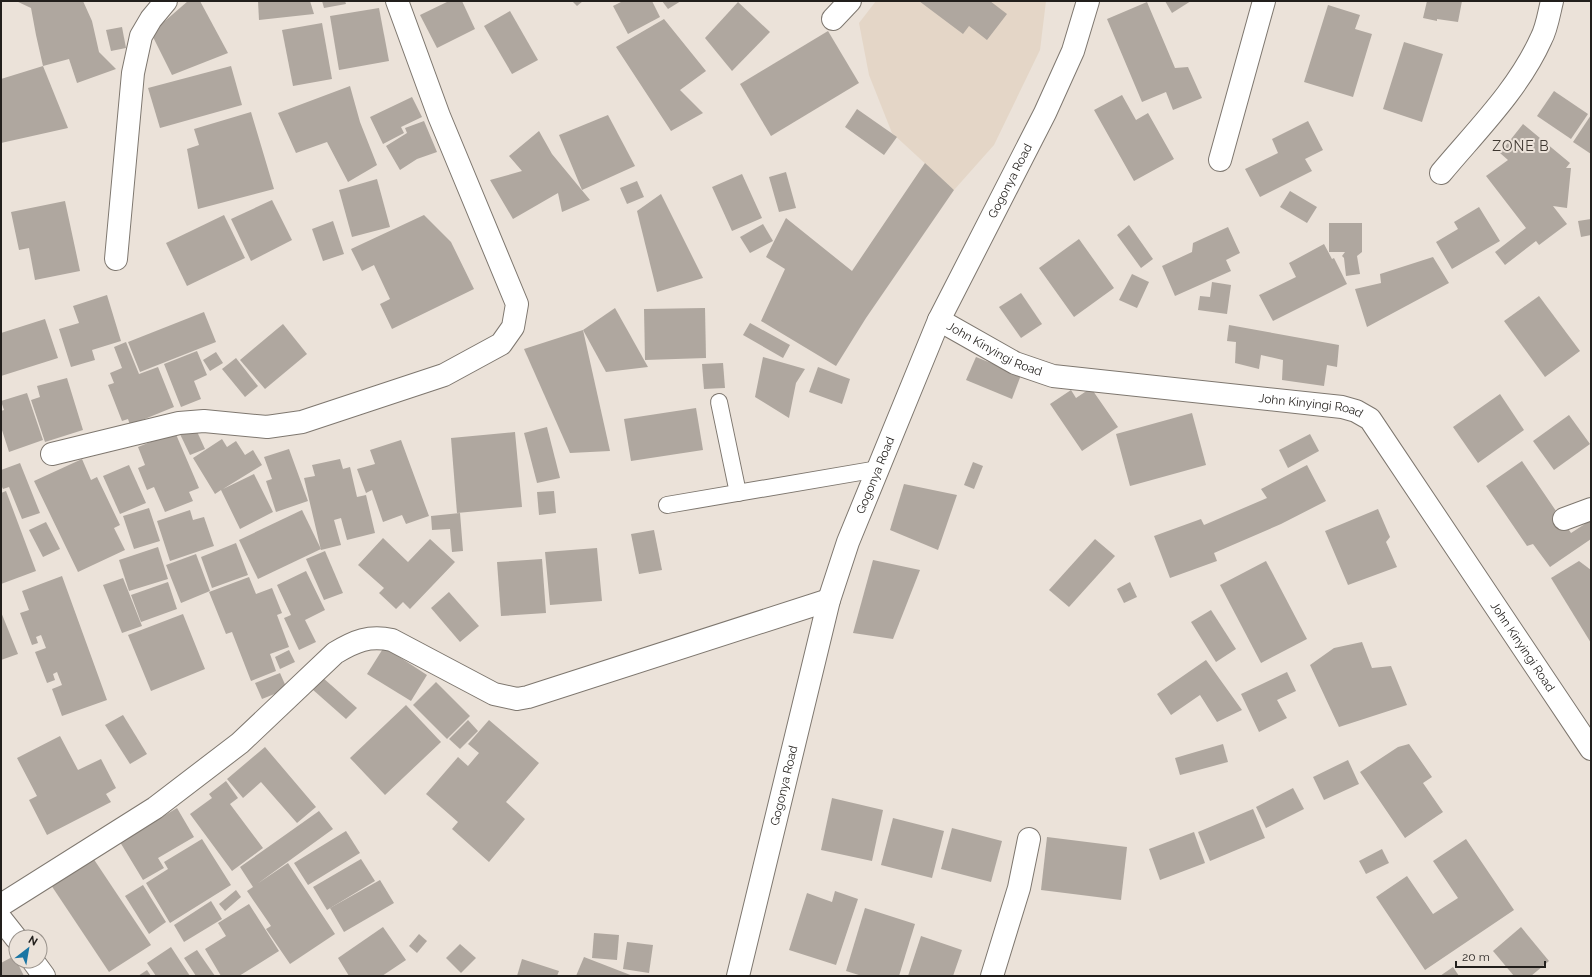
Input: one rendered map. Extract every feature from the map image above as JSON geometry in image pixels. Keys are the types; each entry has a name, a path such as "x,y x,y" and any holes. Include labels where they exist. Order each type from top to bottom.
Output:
{"street":[{"path":"116,258 133,74 141,36 151,19 166,1"},
{"path":"52,454 179,423 204,420 267,427 302,422 444,375 501,344 513,327 517,304 439,116 397,1"},
{"path":"833,19 850,1"},
{"name":"Gogonya Road","path":"738,976 828,600 848,542 939,320 1045,113 1073,51 1088,1"},
{"path":"1220,160 1264,1"},
{"path":"1441,173 1509,92 1528,64 1542,38 1552,1"},
{"name":"John Kinyingi Road","path":"939,320 1015,363 1053,376 1342,407 1356,411 1370,419 1591,749"},
{"path":"1564,519 1591,509"},
{"path":"1,905 155,808 240,743 335,653 366,639 380,637 392,640 494,694 517,699 528,697 828,600"},
{"path":"992,976 1019,888 1029,838"},
{"path":"1,919 9,929"}],"lane":[{"path":"719,402 738,493"},
{"path":"667,505 878,469"}],"shaded area":[{"path":"876,1 1046,1 1040,50 994,145 954,190 892,133 869,75 859,23"}],"building":[{"path":"16,1 83,1 92,21 99,52 116,69 77,83 69,59 43,66 31,8"},
{"path":"188,1 200,1 228,53 172,75 151,33"},
{"path":"258,1 310,1 314,14 259,20"},
{"path":"322,1 345,1 346,4 324,8"},
{"path":"449,1 462,1 475,29 437,48 420,15"},
{"path":"572,1 583,1 577,6"},
{"path":"623,1 652,1 660,17 628,34 613,6"},
{"path":"662,1 681,1 668,9"},
{"path":"919,1 990,1 1007,14 987,40 969,26 963,34"},
{"path":"1165,1 1191,1 1172,13"},
{"path":"1427,1 1462,1 1458,22 1437,19 1437,21 1423,18"},
{"path":"738,2 770,32 732,71 705,38"},
{"path":"1147,2 1175,68 1188,67 1202,98 1173,110 1166,92 1142,102 1107,19"},
{"path":"1328,5 1360,15 1355,29 1372,34 1353,97 1304,82"},
{"path":"379,8 389,61 339,70 330,16"},
{"path":"510,11 538,60 512,74 484,26"},
{"path":"664,19 706,71 680,90 703,113 671,131 616,47"},
{"path":"322,23 332,79 293,86 282,30"},
{"path":"122,27 126,48 111,51 106,30"},
{"path":"828,31 859,83 771,136 740,84"},
{"path":"1404,42 1443,54 1422,122 1383,109"},
{"path":"43,66 68,128 1,143 1,79"},
{"path":"231,66 242,105 160,128 148,88"},
{"path":"350,86 360,122 377,165 348,182 327,142 296,153 278,113"},
{"path":"1554,91 1588,114 1571,139 1537,116"},
{"path":"1122,95 1136,120 1148,113 1174,159 1134,181 1094,110"},
{"path":"412,97 422,117 401,127 404,133 383,144 370,117"},
{"path":"857,109 897,137 884,155 845,127"},
{"path":"251,112 274,189 198,209 187,149 199,145 194,129"},
{"path":"608,115 635,166 582,190 559,135"},
{"path":"1591,115 1591,154 1573,142"},
{"path":"424,121 437,152 417,159 400,170 386,146 407,133 405,128"},
{"path":"1308,121 1323,150 1305,159 1312,171 1260,197 1245,169 1278,153 1272,139"},
{"path":"1523,124 1570,163 1566,168 1571,168 1567,208 1553,206 1567,224 1539,245 1536,241 1505,265 1495,252 1526,228 1486,176 1508,160 1500,153"},
{"path":"539,131 552,154 590,200 562,212 558,193 513,219 490,180 522,171 509,156"},
{"path":"925,163 954,190 866,318 836,366 761,321 785,269 766,257 786,218 852,271"},
{"path":"786,172 796,208 779,212 769,177"},
{"path":"742,174 762,218 732,231 712,187"},
{"path":"377,179 390,227 352,237 339,190"},
{"path":"637,181 644,197 627,204 620,188"},
{"path":"1290,191 1317,207 1307,223 1280,207"},
{"path":"661,194 703,278 657,292 637,211"},
{"path":"272,200 292,240 251,261 231,219"},
{"path":"65,201 80,271 35,280 29,248 19,250 11,212"},
{"path":"1479,207 1500,241 1452,269 1436,242 1458,229 1454,222"},
{"path":"224,215 245,258 187,286 166,243"},
{"path":"424,215 451,242 474,289 392,329 380,304 390,299 374,265 362,271 351,249"},
{"path":"1591,219 1591,235 1581,237 1578,221"},
{"path":"333,221 344,254 323,261 312,229"},
{"path":"1329,223 1362,223 1362,252 1357,256 1360,274 1346,276 1344,258 1342,256 1345,252 1329,252"},
{"path":"763,224 773,241 750,253 740,237"},
{"path":"1129,225 1153,259 1141,268 1117,235"},
{"path":"1228,227 1240,253 1226,260 1231,271 1175,296 1162,266 1192,252 1193,243"},
{"path":"1079,239 1114,288 1074,317 1039,268"},
{"path":"1324,244 1332,259 1334,258 1347,284 1273,321 1259,295 1296,277 1289,263"},
{"path":"1433,257 1449,283 1367,327 1355,289 1381,283 1380,274"},
{"path":"1132,274 1149,282 1137,308 1119,300"},
{"path":"1212,282 1231,285 1227,314 1198,310 1200,296 1210,297"},
{"path":"1021,293 1042,324 1021,338 999,307"},
{"path":"107,295 121,341 92,350 95,360 71,367 59,329 79,323 73,306"},
{"path":"1539,296 1580,351 1545,377 1504,321"},
{"path":"615,308 648,367 606,372 583,330"},
{"path":"705,308 706,358 645,360 644,309"},
{"path":"204,312 216,342 140,372 128,342"},
{"path":"45,319 58,358 1,376 1,333"},
{"path":"750,323 790,345 783,358 743,335"},
{"path":"283,324 307,354 265,389 240,360"},
{"path":"1229,325 1339,345 1337,367 1327,365 1324,386 1282,380 1283,360 1261,355 1259,369 1235,363 1236,342 1227,341"},
{"path":"583,330 610,451 570,453 524,349"},
{"path":"126,342 139,374 158,367 174,407 130,425 128,419 122,421 108,385 114,383 110,373 122,368 114,347"},
{"path":"197,351 207,375 194,381 201,399 181,407 164,364"},
{"path":"216,352 223,363 210,371 203,360"},
{"path":"763,357 805,369 796,383 789,418 755,397"},
{"path":"976,357 1021,375 1012,399 966,380"},
{"path":"236,358 258,386 245,397 222,369"},
{"path":"723,363 725,388 704,389 702,364"},
{"path":"818,367 850,379 842,404 809,392"},
{"path":"67,378 83,430 45,442 31,400 40,397 37,386"},
{"path":"1091,388 1118,427 1082,451 1050,404 1071,390 1076,398"},
{"path":"27,393 43,440 9,452 1,427 1,411 4,410 1,401"},
{"path":"1500,394 1524,430 1478,463 1453,427"},
{"path":"696,408 703,450 631,461 624,419"},
{"path":"1192,413 1206,465 1130,486 1116,434"},
{"path":"1569,415 1590,444 1554,470 1533,441"},
{"path":"194,425 205,449 190,455 179,432"},
{"path":"547,427 560,478 537,483 524,433"},
{"path":"175,432 199,488 189,492 193,501 165,512 154,487 147,490 138,468 145,465 138,447"},
{"path":"515,432 522,507 457,513 451,438"},
{"path":"1310,434 1319,451 1288,468 1279,450"},
{"path":"222,439 227,447 236,441 245,455 253,450 262,465 223,489 254,474 273,512 240,529 221,490 215,494 193,458"},
{"path":"401,440 429,516 406,524 402,515 383,522 372,490 366,493 357,469 375,464 370,450"},
{"path":"289,449 308,501 276,512 266,481 272,479 264,457"},
{"path":"82,459 91,480 97,477 120,525 114,528 125,550 78,572 34,481"},
{"path":"340,459 343,469 350,467 357,497 366,495 375,533 347,540 341,518 334,520 341,545 321,550 304,478 315,476 312,465"},
{"path":"1522,461 1571,533 1591,520 1591,539 1550,567 1533,544 1527,546 1486,486"},
{"path":"973,462 983,466 974,489 964,485"},
{"path":"20,463 40,513 22,519 9,487 3,489 1,485 1,470"},
{"path":"129,465 146,503 120,514 103,476"},
{"path":"1307,465 1326,501 1281,524 1214,553 1217,561 1170,578 1154,536 1201,519 1204,525 1267,498 1261,489"},
{"path":"904,484 957,495 938,550 890,530"},
{"path":"6,491 36,571 1,584 1,493"},
{"path":"554,491 556,513 539,515 537,492"},
{"path":"149,508 160,541 134,549 123,516"},
{"path":"1378,509 1390,537 1386,542 1397,567 1348,585 1325,531"},
{"path":"190,510 193,520 204,517 214,546 170,561 157,521"},
{"path":"302,510 321,549 258,579 239,540"},
{"path":"460,513 463,551 452,552 450,529 432,530 431,516"},
{"path":"46,522 60,549 43,557 29,530"},
{"path":"654,530 662,570 639,574 631,534"},
{"path":"383,538 408,562 430,539 455,562 410,609 403,602 396,609 379,593 384,588 358,565"},
{"path":"1095,539 1115,556 1069,607 1049,590"},
{"path":"236,543 248,575 212,588 201,557"},
{"path":"158,547 168,579 129,591 119,560"},
{"path":"597,548 602,601 550,605 545,552"},
{"path":"325,551 343,593 324,600 306,559"},
{"path":"196,554 210,591 181,603 166,565"},
{"path":"542,559 546,613 501,616 497,562"},
{"path":"873,560 920,570 893,639 853,633"},
{"path":"1266,561 1307,639 1261,663 1220,585"},
{"path":"1579,561 1591,570 1591,643 1551,578"},
{"path":"306,571 325,610 305,620 316,642 299,650 284,618 291,615 277,585"},
{"path":"62,576 107,700 62,716 52,689 62,685 57,672 53,674 55,680 47,683 35,652 46,648 41,635 36,637 38,643 32,645 20,613 29,610 22,591"},
{"path":"249,577 256,594 272,588 282,613 277,615 289,647 270,654 276,671 251,681 232,632 226,634 209,592"},
{"path":"123,578 142,626 122,633 103,585"},
{"path":"168,582 177,609 141,622 131,595"},
{"path":"1130,582 1137,597 1124,603 1117,589"},
{"path":"449,592 479,626 460,642 431,608"},
{"path":"1211,610 1236,649 1216,662 1191,622"},
{"path":"1,612 18,654 1,660"},
{"path":"183,614 205,669 151,691 128,635"},
{"path":"1362,642 1372,668 1391,666 1407,705 1339,727 1310,665 1334,648"},
{"path":"384,647 427,675 411,701 367,674"},
{"path":"289,650 295,662 280,669 275,657"},
{"path":"1206,660 1242,710 1217,722 1200,695 1171,715 1157,694"},
{"path":"1287,672 1296,691 1277,700 1287,718 1259,732 1241,694"},
{"path":"280,673 287,689 262,699 255,683"},
{"path":"322,677 357,708 346,719 312,689"},
{"path":"436,682 470,716 447,739 413,705"},
{"path":"406,705 441,742 385,795 350,758"},
{"path":"123,715 147,754 130,764 105,725"},
{"path":"468,720 478,731 460,749 449,739"},
{"path":"489,720 539,763 506,802 525,819 489,862 452,829 458,822 426,794 458,757 468,766 479,753 468,744"},
{"path":"60,736 78,770 101,759 116,788 106,794 111,802 47,835 29,800 37,796 17,758"},
{"path":"1223,744 1228,762 1180,775 1175,758"},
{"path":"1409,744 1432,777 1423,783 1443,812 1405,838 1360,772 1398,747"},
{"path":"265,747 316,807 297,823 261,782 243,798 227,779"},
{"path":"1348,760 1359,784 1324,800 1313,777"},
{"path":"226,781 238,798 230,804 263,848 232,871 190,814 212,798 209,794"},
{"path":"1293,788 1304,809 1266,828 1256,807"},
{"path":"832,798 883,810 872,861 821,850"},
{"path":"177,808 194,837 158,858 164,868 143,880 120,842"},
{"path":"1253,809 1265,838 1210,861 1198,832"},
{"path":"319,811 333,829 257,884 288,863 335,934 290,964 266,929 271,926 247,891 253,887 240,867"},
{"path":"893,818 944,831 932,878 881,865"},
{"path":"952,828 1002,841 991,882 941,869"},
{"path":"346,831 360,853 308,885 294,863"},
{"path":"1194,832 1205,863 1160,880 1149,849"},
{"path":"1047,837 1127,847 1121,900 1041,890"},
{"path":"202,839 231,885 170,923 146,883 168,869 164,862"},
{"path":"1466,839 1514,910 1425,970 1376,897 1407,876 1433,914 1458,898 1433,861"},
{"path":"1382,849 1389,863 1366,874 1359,861"},
{"path":"89,852 151,945 109,972 47,879"},
{"path":"361,859 375,881 327,910 313,887"},
{"path":"380,880 394,903 344,932 330,908"},
{"path":"143,885 166,922 149,934 125,896"},
{"path":"236,890 241,897 225,911 219,904"},
{"path":"835,891 858,899 836,965 789,950 807,893 832,902"},
{"path":"211,901 222,919 184,942 174,925"},
{"path":"249,904 279,951 239,976 221,976 205,949 226,936 218,923"},
{"path":"865,908 915,924 899,976 862,976 846,971"},
{"path":"383,927 406,960 382,976 349,976 338,958"},
{"path":"1521,927 1549,961 1531,976 1514,976 1493,951"},
{"path":"594,933 619,935 617,960 592,958"},
{"path":"419,934 427,941 417,953 409,946"},
{"path":"921,936 962,950 953,976 908,976"},
{"path":"627,942 653,945 649,973 623,969"},
{"path":"460,944 476,958 461,973 446,958"},
{"path":"171,947 190,976 156,976 147,963"},
{"path":"197,950 215,976 196,976 184,958"},
{"path":"584,957 633,976 576,976"},
{"path":"8,959 8,969 20,969 24,976 1,976 1,963"},
{"path":"522,959 559,971 557,976 517,976"},
{"path":"1453,967 1459,976 1440,976"},
{"path":"147,970 151,976 138,976"}],"district":[{"name":"ZONE B","path":"1521,146"}]}
